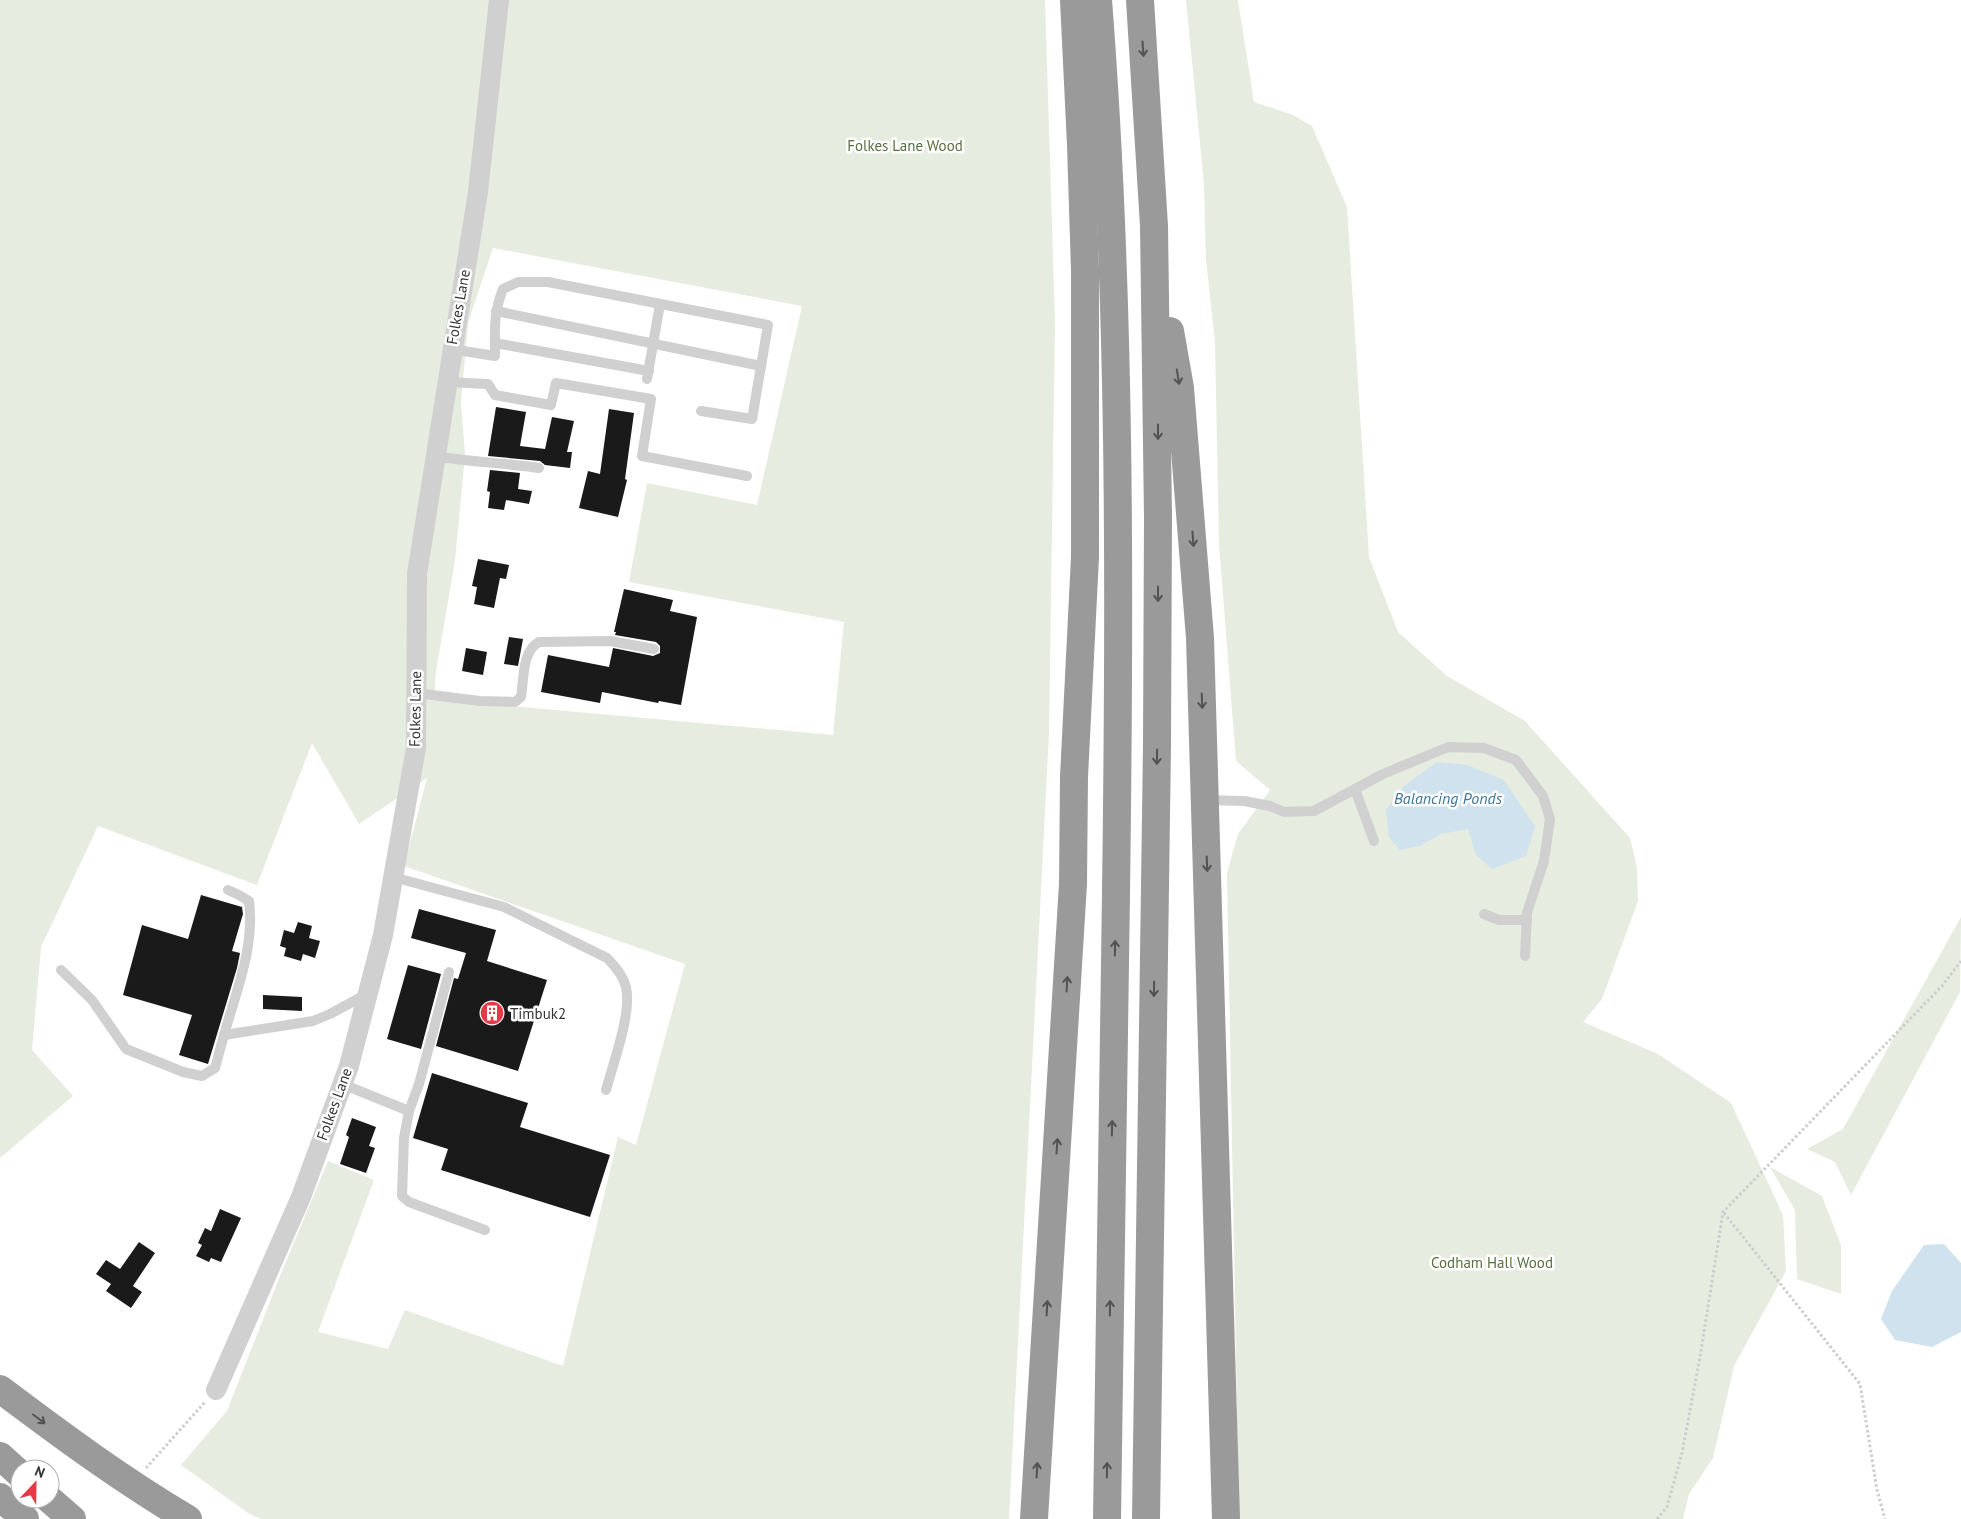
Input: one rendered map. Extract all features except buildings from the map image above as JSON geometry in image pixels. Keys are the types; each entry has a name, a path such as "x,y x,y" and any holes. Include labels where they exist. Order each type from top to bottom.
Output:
{"highway":[{"path":"1034,1519 1073,884 1074,777 1085,557 1085,270 1082,145 1074,0"},
{"path":"1098,0 1114,260 1118,562 1118,794 1107,1519"},
{"path":"1140,0 1154,226 1158,402 1158,632 1146,1519"},
{"path":"1154,226 1180,388 1200,638 1226,1519"},
{"path":"0,1389 70,1442 148,1495 188,1519"},
{"path":"0,1456 10,1465"},
{"path":"0,1497 25,1519"},
{"path":"60,1509 72,1519"}],"street":[{"name":"Folkes Lane","path":"216,1390 301,1196 349,1066 383,935 416,748 416,574 478,192 499,0"}],"lane":[{"path":"451,349 496,356 494,333 496,311 503,289 518,282 548,282 768,326 752,419 702,411"},
{"path":"495,343 648,375 660,304"},
{"path":"496,311 762,366"},
{"path":"446,382 488,384 495,395 551,405 556,383 651,399 642,456 747,476"},
{"path":"435,456 540,468"},
{"path":"416,693 480,701 515,702 521,696 528,653 533,645 539,642 610,641 654,649"},
{"path":"1204,800 1244,801 1270,806 1284,812 1314,811 1384,774 1448,746 1484,748 1516,760 1543,796 1550,818 1544,861 1527,920 1525,956"},
{"path":"1355,789 1374,841"},
{"path":"393,877 504,907 607,958 613,964 625,985 626,999 622,1027 606,1090"},
{"path":"61,970 92,1000 126,1049 183,1072 202,1076 215,1068 249,947 251,918 248,901 239,894 228,890"},
{"path":"1484,914 1499,920 1527,920"},
{"path":"449,972 419,1084 409,1112 404,1138 402,1196 409,1202 484,1230"},
{"path":"224,1035 313,1021 368,993"},
{"path":"342,1084 409,1112"}],"path":[{"path":"1657,1519 1667,1507 1682,1453 1700,1357 1723,1212 1942,986 1961,961"},
{"path":"1723,1212 1860,1384 1878,1490 1885,1519"},
{"path":"144,1470 216,1390"}],"green space":[{"name":"Folkes Lane Wood","path":"0,0 1045,0 1055,322 1049,733 1009,1519 261,1519 248,1513 181,1465 227,1411 328,1161 374,1180 318,1332 388,1349 405,1310 563,1366 618,1137 636,1145 685,964 404,866 427,778 359,824 312,743 257,885 98,826 41,947 32,1050 73,1096 0,1158","holes":["493,248 802,306 757,505 647,483 629,582 844,622 833,735 434,699 436,671 455,561 465,455 461,403 468,323"]},
{"name":"Codham Hall Wood","path":"1186,0 1238,0 1254,102 1293,115 1312,126 1347,207 1369,557 1398,632 1447,676 1525,721 1630,838 1637,867 1638,901 1602,999 1583,1022 1658,1054 1731,1103 1783,1215 1786,1271 1734,1366 1713,1458 1689,1494 1683,1519 1239,1519 1227,873 1238,834 1270,790 1236,761 1219,544 1215,342 1206,260 1204,184"},
{"path":"1961,917 1960,992 1851,1195 1835,1162 1807,1149 1843,1129"},
{"path":"1770,1167 1822,1196 1841,1245 1841,1294 1797,1279 1795,1210"}],"water":[{"name":"Balancing Ponds","path":"1437,762 1467,765 1504,780 1535,826 1526,856 1492,869 1476,855 1468,829 1441,834 1420,846 1400,850 1389,837 1386,810 1404,786"},
{"path":"1944,1244 1961,1263 1961,1332 1932,1347 1895,1340 1881,1319 1892,1291 1924,1245"}],"place":[{"name":"Timbuk2","path":"492,1013"}]}
